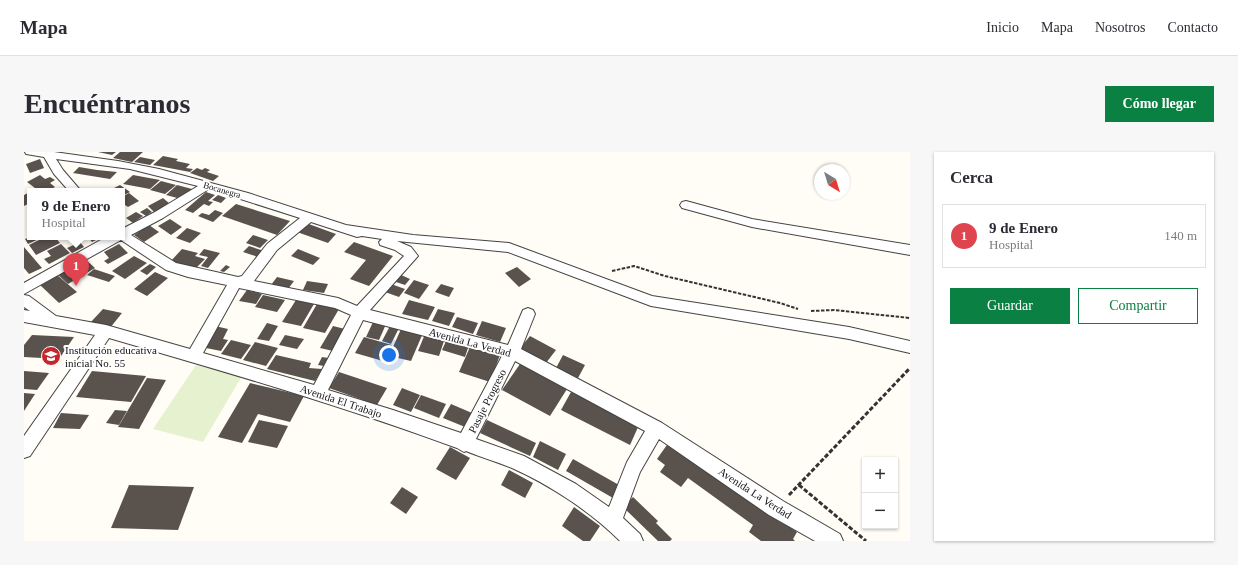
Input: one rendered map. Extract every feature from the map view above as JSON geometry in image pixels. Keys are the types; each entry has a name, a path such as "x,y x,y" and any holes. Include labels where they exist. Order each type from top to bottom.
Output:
{"street":[{"name":"Bocanegra","path":"30,152 129,166 207,185 286,208 309,217 402,247 408,251 411,256 359,313"},
{"path":"48,155 58,172 72,188"},
{"path":"125,232 165,211 207,185"},
{"path":"686,205 752,223 885,247 910,250"},
{"path":"193,357 235,283 247,280 272,247 309,217"},
{"path":"347,229 413,239 509,248 651,301 849,333 910,347"},
{"name":"Avenida La Verdad","path":"125,236 171,267 235,283 338,303 359,313 512,352 656,428 776,508 833,541"},
{"path":"24,289 111,240"},
{"path":"24,300 56,322"},
{"path":"318,393 359,313"},
{"name":"Pasaje Progreso","path":"464,444 512,352 528,314"},
{"name":"Avenida El Trabajo","path":"24,316 106,331 318,393 393,417 464,444 518,462 570,490 613,521 633,541"},
{"path":"24,450 106,331"},
{"path":"613,521 634,468 656,428"}],"path":[{"path":"584,276 599,275 634,266 665,276 780,303 799,310"},
{"path":"806,312 834,310 910,318"},
{"path":"776,508 910,368"},
{"path":"798,485 866,541"}],"green space":[{"path":"196,365 242,376 203,442 153,429"}],"building":[{"path":"98,152 116,152 112,155"},
{"path":"120,152 143,152 132,162 113,158"},
{"path":"163,156 178,159 176,161 190,164 186,168 193,169 190,172 153,165"},
{"path":"140,157 155,160 150,165 134,162"},
{"path":"40,159 44,168 30,173 26,164"},
{"path":"79,167 117,172 110,179 73,173"},
{"path":"197,168 202,170 205,168 210,170 207,172 219,176 213,181 190,173"},
{"path":"40,175 45,179 50,177 55,180 50,183 55,187 35,188 27,182"},
{"path":"133,175 160,180 150,189 123,184"},
{"path":"161,181 176,185 165,194 150,190"},
{"path":"120,185 124,188 114,188"},
{"path":"177,185 192,189 181,199 166,195"},
{"path":"125,188 130,192 125,194"},
{"path":"206,192 215,195 208,201 213,202 209,206 204,204 193,213 185,210"},
{"path":"129,193 139,201 128,207 125,205 125,195"},
{"path":"27,194 27,204 24,206 24,195"},
{"path":"218,195 226,198 221,203 212,200"},
{"path":"163,198 170,204 154,212 148,206"},
{"path":"236,204 290,221 277,235 222,216"},
{"path":"147,208 152,212 146,216 140,212"},
{"path":"215,210 223,213 213,222 198,216 202,213 209,215"},
{"path":"136,212 143,216 133,223 126,218"},
{"path":"170,219 182,227 171,235 158,226"},
{"path":"306,223 336,234 328,243 297,232"},
{"path":"149,225 159,232 144,242 134,235"},
{"path":"187,228 201,233 190,243 176,238"},
{"path":"253,235 268,240 260,248 246,243"},
{"path":"27,238 27,240 37,240 28,244 25,239"},
{"path":"39,240 58,240 60,243 36,255 29,245"},
{"path":"80,242 84,247 72,253 67,248"},
{"path":"354,242 393,256 369,286 350,279 366,260 344,252"},
{"path":"61,244 70,253 49,264 44,259 51,256 47,251"},
{"path":"119,244 128,253 108,264 104,261 109,258 104,252"},
{"path":"249,246 264,251 258,257 243,252"},
{"path":"24,247 42,268 29,274 24,268"},
{"path":"182,249 198,253 195,256 205,259 196,268 170,262"},
{"path":"204,249 220,253 208,268 201,266 208,257 199,255"},
{"path":"298,249 320,258 313,265 291,256"},
{"path":"134,256 147,263 125,279 112,271"},
{"path":"84,258 95,268 68,284 57,274"},
{"path":"150,264 156,267 147,275 140,271"},
{"path":"226,265 230,267 224,272 220,271"},
{"path":"517,267 531,279 519,287 505,273"},
{"path":"94,269 115,276 109,282 87,275"},
{"path":"155,272 168,278 147,296 134,289"},
{"path":"56,274 77,292 59,303 39,284"},
{"path":"399,274 410,279 405,285 393,281"},
{"path":"277,277 294,281 288,289 271,285"},
{"path":"414,280 429,285 419,299 404,293"},
{"path":"307,281 328,284 324,293 303,290"},
{"path":"391,284 405,289 399,297 385,292"},
{"path":"441,284 454,288 449,297 435,292"},
{"path":"247,290 262,294 256,304 239,301"},
{"path":"263,295 285,300 277,312 255,307"},
{"path":"296,300 314,304 301,326 282,322"},
{"path":"409,300 435,307 428,320 402,314"},
{"path":"317,304 339,309 325,333 303,328"},
{"path":"103,309 122,313 110,328 90,323"},
{"path":"438,309 455,313 449,326 432,321"},
{"path":"457,317 478,323 473,334 452,327"},
{"path":"374,320 387,322 379,340 366,337"},
{"path":"482,321 506,328 500,342 476,335"},
{"path":"267,323 278,326 269,341 257,339"},
{"path":"215,326 228,329 223,339 228,340 221,351 201,347"},
{"path":"333,326 345,329 333,351 320,348"},
{"path":"390,326 399,328 391,344 382,341"},
{"path":"401,329 423,333 411,361 389,356"},
{"path":"425,334 445,338 439,356 418,351"},
{"path":"32,335 74,337 59,359 24,357 24,345"},
{"path":"285,335 304,339 297,349 279,345"},
{"path":"530,336 556,350 546,363 520,348"},
{"path":"364,337 392,345 383,361 355,353"},
{"path":"447,339 469,345 465,357 442,350"},
{"path":"231,340 251,345 241,359 221,354"},
{"path":"255,342 278,348 266,366 243,360"},
{"path":"470,347 500,355 490,382 459,372"},
{"path":"276,355 311,363 309,368 322,369 315,381 267,369"},
{"path":"563,355 585,365 578,378 556,368"},
{"path":"322,357 328,358 324,366 318,365"},
{"path":"520,364 567,389 550,416 502,390"},
{"path":"24,371 49,373 37,390 24,389"},
{"path":"92,371 146,376 131,402 76,397"},
{"path":"339,372 387,388 377,405 329,388"},
{"path":"147,378 166,380 139,429 118,427"},
{"path":"250,383 304,396 290,422 258,414 242,443 218,437"},
{"path":"402,388 420,395 411,412 393,405"},
{"path":"571,392 639,425 630,445 561,410"},
{"path":"24,393 35,394 24,411"},
{"path":"421,395 446,404 439,418 414,408"},
{"path":"451,404 472,413 465,427 443,418"},
{"path":"115,410 127,411 119,425 106,423"},
{"path":"61,413 89,415 80,429 53,428"},
{"path":"259,420 288,426 277,448 248,442"},
{"path":"487,420 536,443 530,456 480,433"},
{"path":"540,441 566,454 558,470 533,457"},
{"path":"669,442 797,532 793,539 795,541 761,541 749,532 753,525 688,478 681,487 660,472 665,465 657,459"},
{"path":"450,447 470,458 456,480 436,469"},
{"path":"573,459 619,485 613,498 566,471"},
{"path":"509,470 533,483 525,498 501,485"},
{"path":"129,485 194,487 178,530 111,528"},
{"path":"402,487 418,497 406,514 390,503"},
{"path":"633,497 658,521 656,523 672,539 670,541 658,541 623,507"},
{"path":"574,507 600,526 590,541 583,541 562,526"}],"place":[{"name":"9 de Enero","path":"76,286"},
{"name":"Institución educativa inicial No. 55","path":"51,356"}]}
